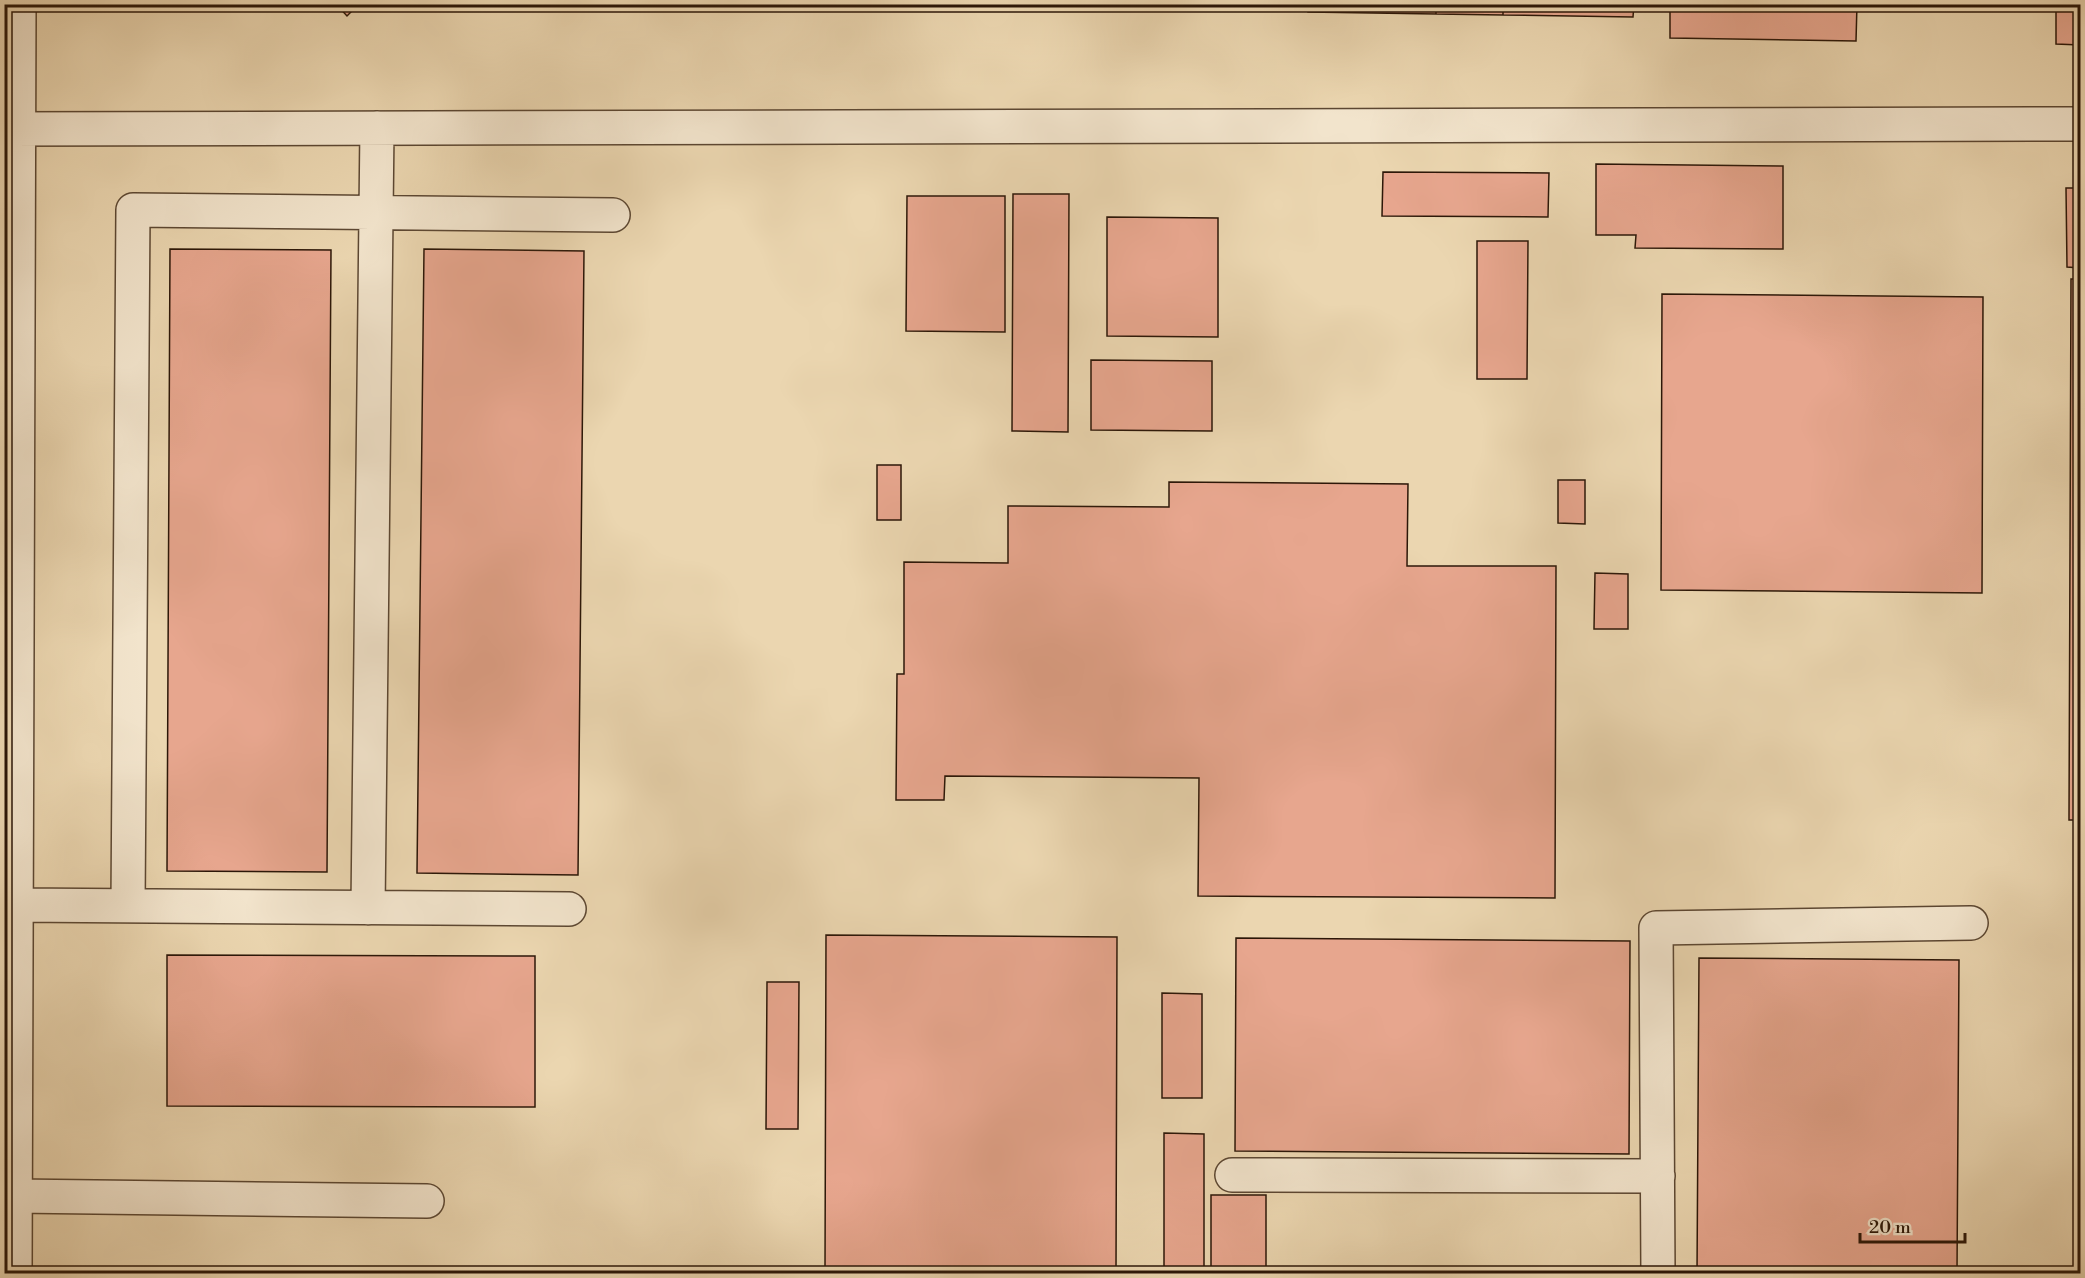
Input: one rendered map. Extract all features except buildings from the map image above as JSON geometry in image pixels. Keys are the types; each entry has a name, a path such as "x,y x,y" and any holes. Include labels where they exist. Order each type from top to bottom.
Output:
{"street":[{"path":"15,1274 16,905 11,560 11,129 19,4"},
{"path":"11,129 2080,124"},
{"path":"368,908 377,128"},
{"path":"128,906 133,210 613,215"},
{"path":"16,905 569,909"},
{"path":"1658,1274 1656,928 1971,923"},
{"path":"1232,1175 1658,1176"},
{"path":"15,1196 427,1201"}]}
